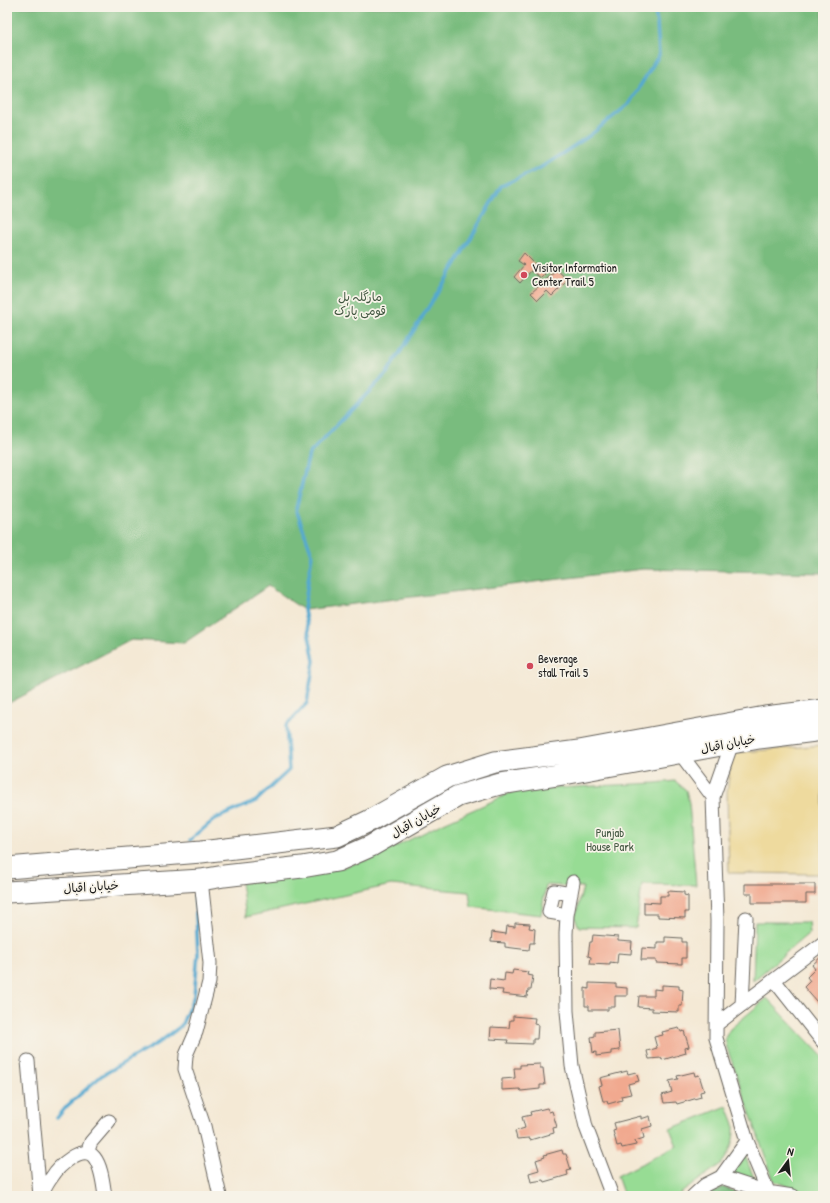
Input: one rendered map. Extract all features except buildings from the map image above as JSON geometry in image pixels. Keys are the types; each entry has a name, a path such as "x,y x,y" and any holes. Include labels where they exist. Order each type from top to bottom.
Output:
{"main road":[{"name":"خیابان اقبال","path":"7,892 201,880 337,861 372,846 458,796 500,784 564,774 765,717 823,710"},
{"name":"خیابان اقبال","path":"7,868 201,852 337,836 369,821 447,777 495,762 579,751 677,743 732,743 823,730"}],"street":[{"path":"677,743 713,797"},
{"path":"732,743 713,797 717,921 716,1038 747,1141 769,1194"},
{"path":"201,880 210,963 210,982 196,1032 186,1055 185,1069 204,1126 220,1196"},
{"path":"572,888 567,915 567,1011 572,1066 586,1127 612,1196"},
{"path":"742,1005 746,918"},
{"path":"716,1024 823,943"},
{"path":"774,980 823,1042"},
{"path":"28,1061 40,1196"},
{"path":"87,1153 91,1142 109,1121"},
{"path":"693,1196 705,1185 721,1176 747,1141"},
{"path":"40,1196 52,1176 64,1163 79,1154 87,1153 93,1156 98,1165 105,1196"},
{"path":"721,1176 769,1194 792,1196"}],"green space":[{"name":"مارگلہ ہل قومی پارک","path":"7,7 823,7 823,573 643,569 304,610 268,586 184,643 131,640 7,704"},
{"name":"Punjab House Park","path":"675,781 686,790 689,803 696,885 642,884 636,928 579,927 575,918 583,887 546,885 541,915 471,907 469,892 391,885 246,917 241,883 337,869 373,858 437,826 517,790"},
{"path":"755,922 808,922 809,933 753,981"},
{"path":"767,998 823,1057 823,1196 805,1193 774,1181 727,1048 725,1038 730,1029"},
{"path":"727,1106 734,1124 734,1133 732,1145 722,1163 677,1196 624,1196 617,1176 677,1146 670,1129"},
{"path":"745,1156 755,1180 733,1173"},
{"path":"723,1187 746,1196 706,1196"}],"sand":[{"path":"823,745 823,874 729,873 727,792 732,753"}],"waterway":[{"path":"190,840 215,819 256,801 289,770 286,726 307,703 314,661 304,610 312,554 296,509 309,454 387,373 455,265 501,186 540,168 589,136 629,104 659,55 657,22 654,7"},
{"path":"57,1118 67,1106 101,1076 161,1041 181,1026 194,996 198,954 195,895"}],"place":[{"name":"Visitor Information Center Trail 5","path":"524,275"},
{"name":"Beverage stall Trail 5","path":"530,666"}]}
